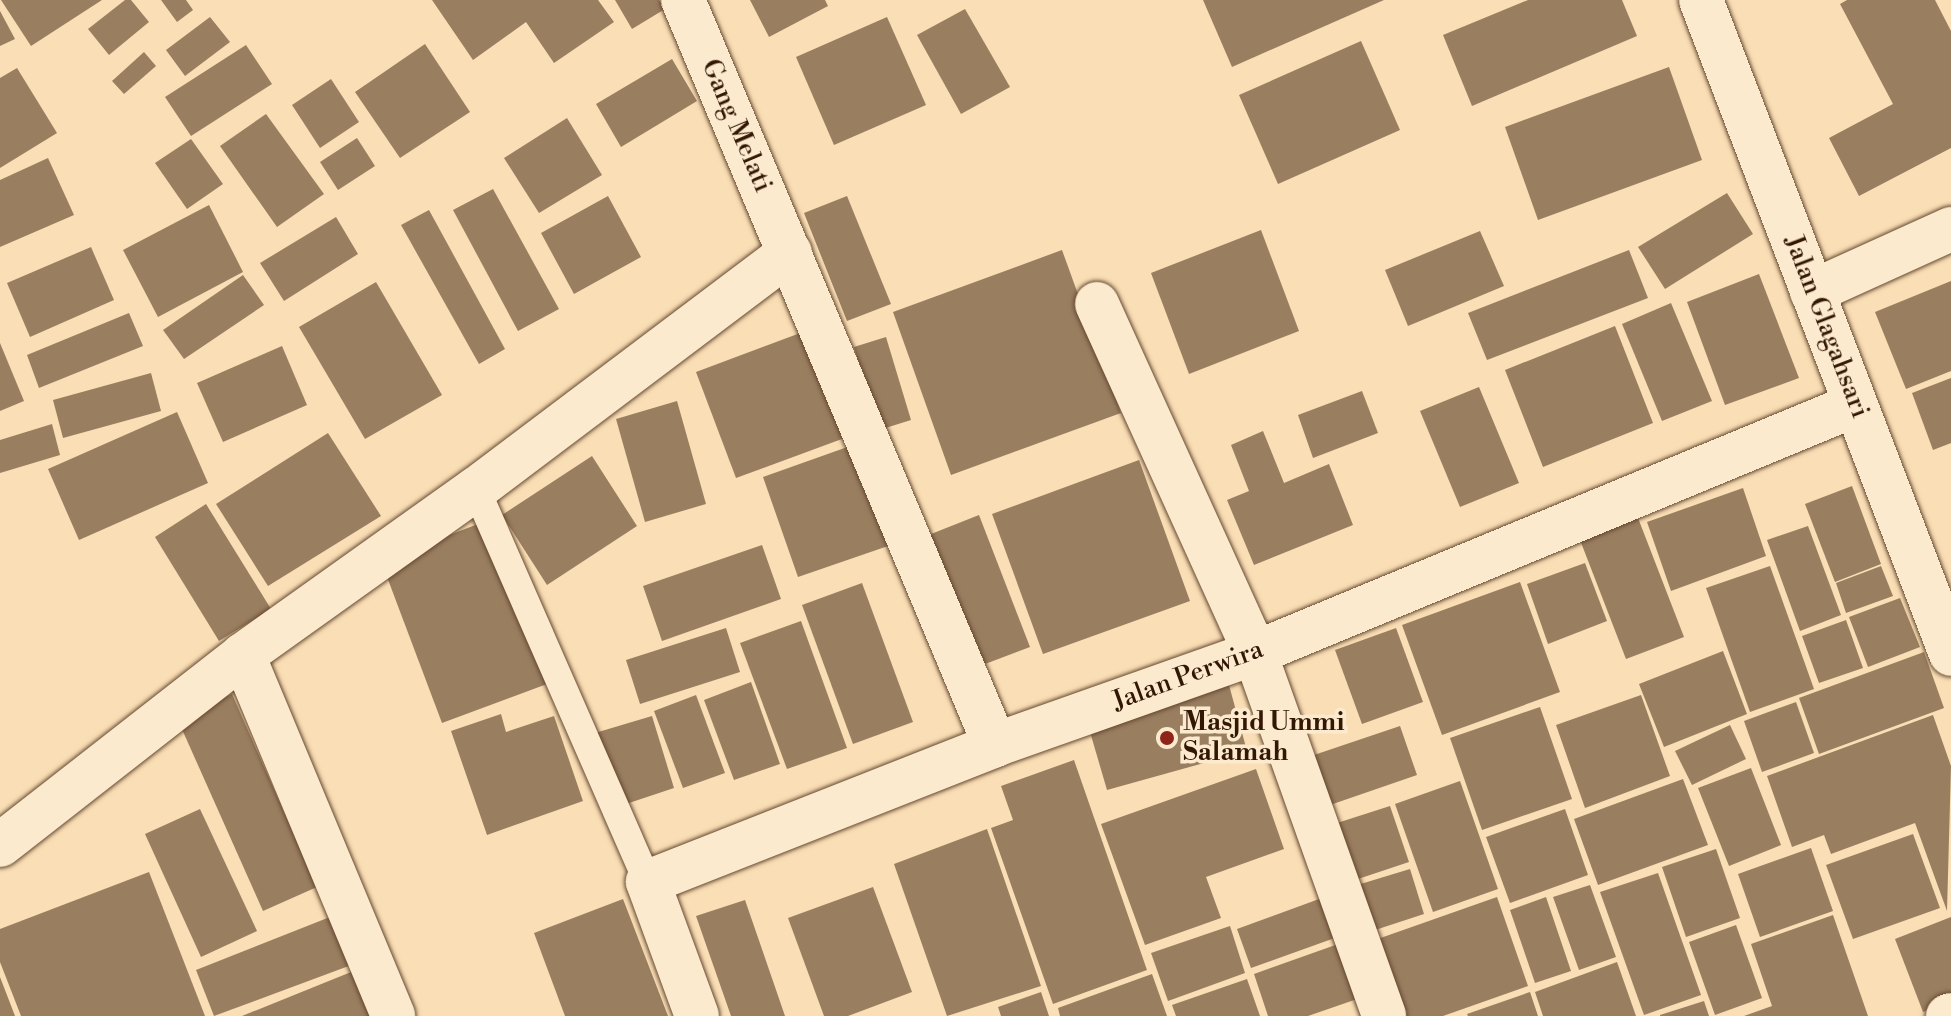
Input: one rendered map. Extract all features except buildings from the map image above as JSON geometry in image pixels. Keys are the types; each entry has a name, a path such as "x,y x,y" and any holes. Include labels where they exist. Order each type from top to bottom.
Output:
{"street":[{"name":"Gang Melati","path":"683,0 995,745"},
{"name":"Jalan Glagahsari","path":"1701,0 1855,405 1946,627"},
{"path":"1812,292 1951,229"},
{"path":"0,845 243,655 476,489 790,252"},
{"path":"1097,304 1255,653 1384,1016"},
{"name":"Jalan Perwira","path":"648,882 995,745 1255,653 1855,405"},
{"path":"243,655 393,1016"},
{"path":"648,882 697,1016"}],"lane":[{"path":"476,489 648,882"}],"place":[{"name":"Masjid Ummi Salamah","path":"1167,738"}]}
